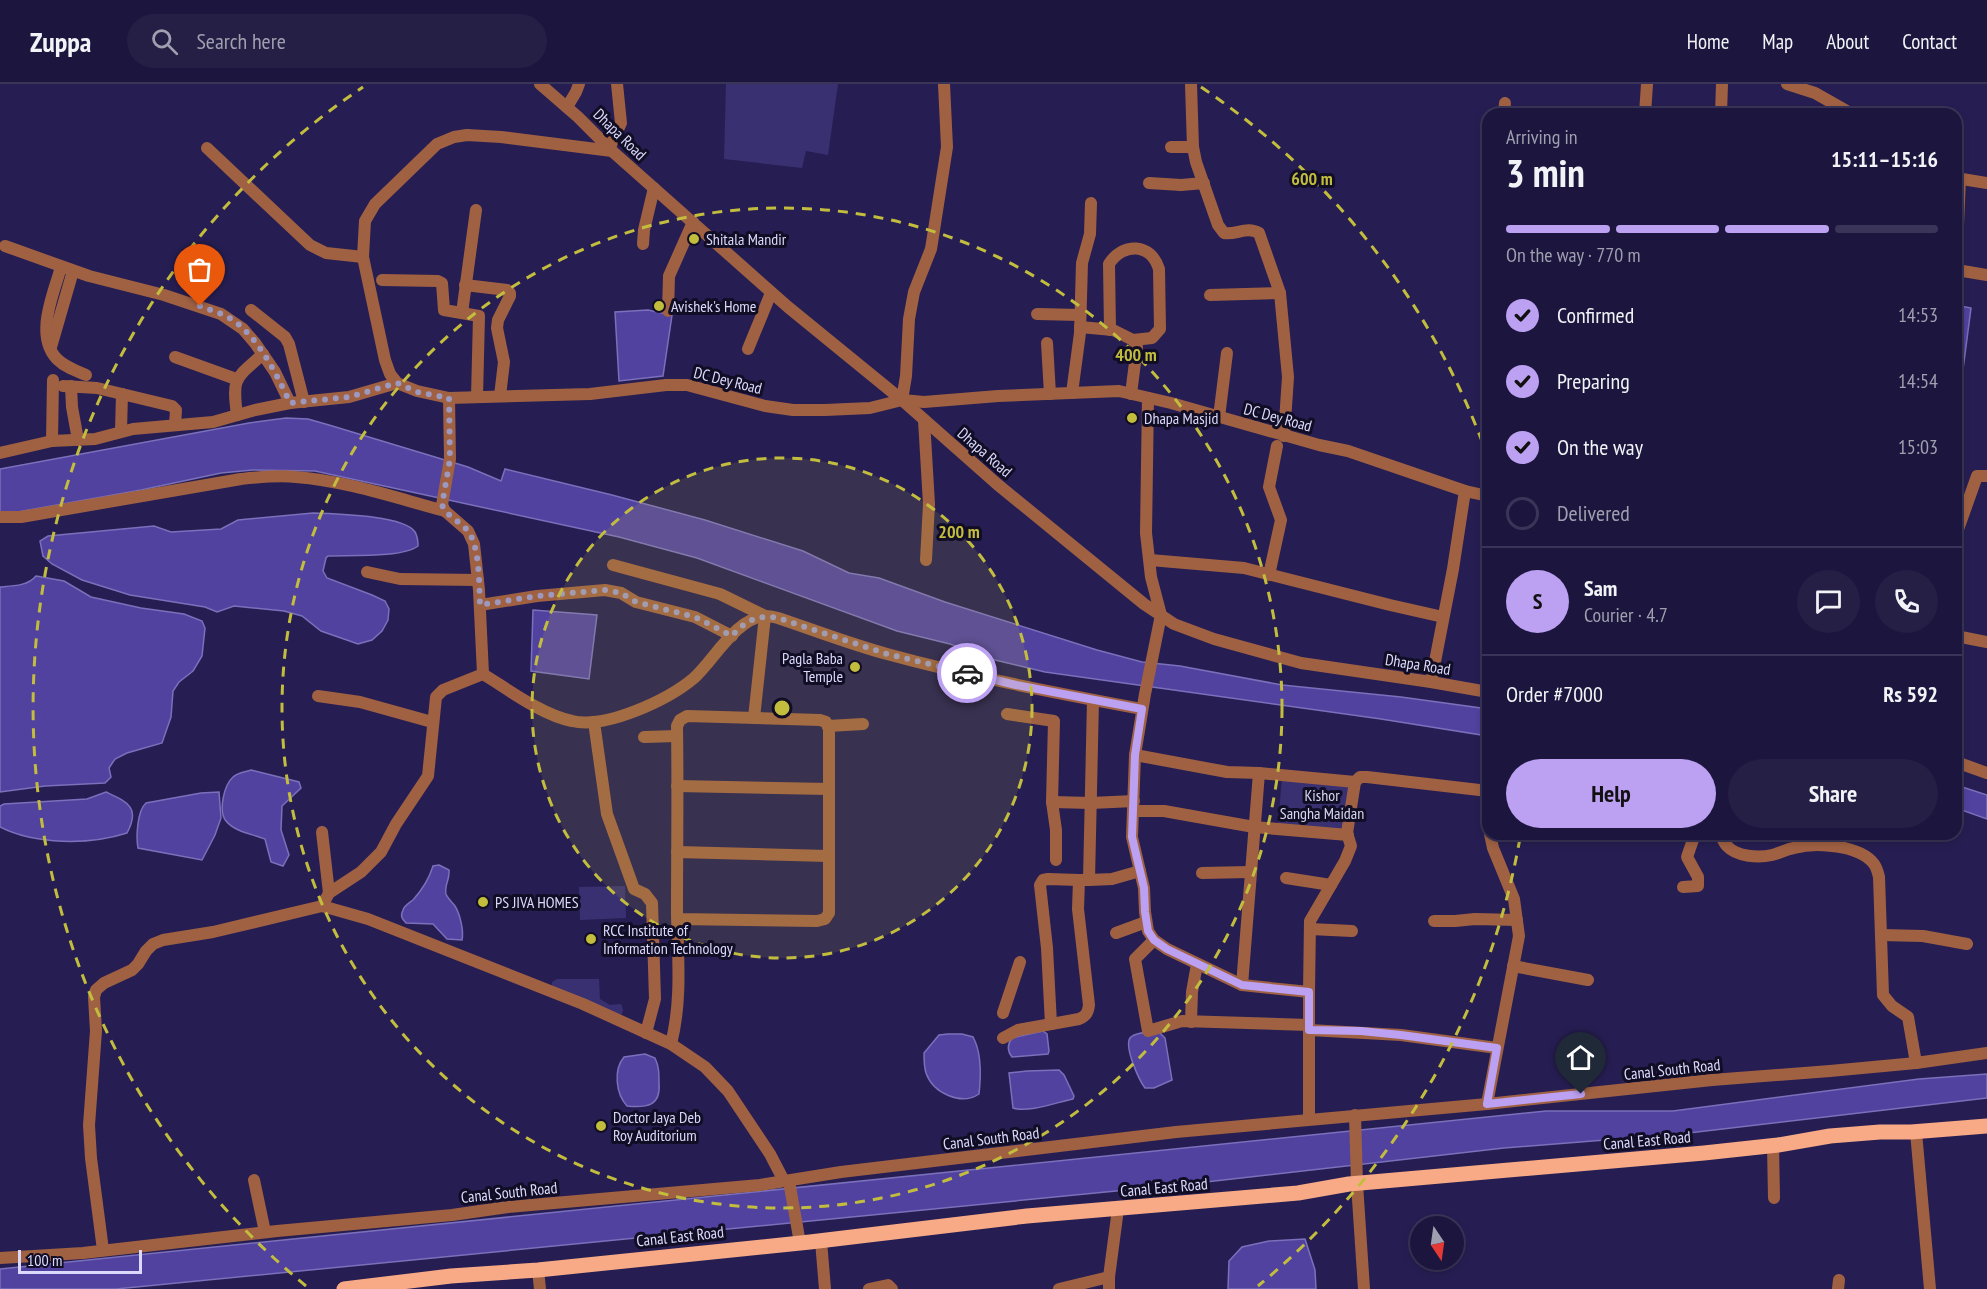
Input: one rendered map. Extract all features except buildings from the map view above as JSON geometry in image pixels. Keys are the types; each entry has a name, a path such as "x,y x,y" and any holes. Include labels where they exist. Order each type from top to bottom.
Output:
{"main road":[{"name":"Canal East Road","path":"344,1289 451,1276 538,1270 799,1238 821,1240 1027,1216 1298,1193 1357,1184 1773,1145 1830,1136 1987,1126"}],"street":[{"name":"Dhapa Road","path":"540,84 610,150 771,293 902,400 997,484 1144,604 1174,624 1214,639 1301,663 1482,691"},
{"path":"567,107 579,84"},
{"path":"0,453 51,441 95,439 121,431 213,422 290,403 349,397 397,383 390,374 385,360 363,257 366,221 375,204 437,144 454,137 478,136 610,150 621,123 617,84"},
{"path":"902,400 906,376 909,319 914,292 931,249 947,147 944,84"},
{"path":"1191,84 1192,147 1220,230 1230,234 1251,230 1259,233 1280,293 1288,377 1281,441 1269,488 1281,520 1269,575"},
{"path":"1646,108 1647,84"},
{"path":"1721,108 1722,84"},
{"path":"1787,84 1815,93 1841,108"},
{"path":"1171,147 1192,147"},
{"path":"207,148 310,245 326,254 363,257"},
{"path":"1962,179 1987,183"},
{"path":"1149,183 1170,185 1204,183"},
{"path":"643,244 654,188"},
{"path":"1072,393 1080,321 1082,263 1090,234 1091,203"},
{"path":"462,313 476,210"},
{"path":"668,311 669,276 693,222"},
{"path":"5,246 73,271 164,295 233,320 263,354 275,372 290,403"},
{"path":"1037,314 1080,321 1133,340 1152,338 1160,329 1159,269 1149,252 1139,249 1123,250 1114,255 1109,264 1110,330"},
{"path":"61,267 46,331 50,348 57,359 86,375"},
{"path":"50,348 73,271"},
{"path":"1962,272 1987,274"},
{"path":"382,280 442,282 444,310 479,316 477,397"},
{"path":"465,285 507,290 510,293 498,320 497,328 504,362 500,396"},
{"path":"748,349 771,293"},
{"path":"1210,295 1280,293"},
{"path":"251,310 285,337 292,352 304,402"},
{"path":"1131,394 1137,347 1133,340"},
{"path":"1047,343 1050,394"},
{"path":"1219,417 1227,352"},
{"path":"237,415 234,390 236,379 263,354"},
{"path":"175,357 236,379"},
{"name":"DC Dey Road","path":"397,383 417,392 449,398 613,392 666,385 687,386 765,406 794,410 870,408 902,400 924,402 1119,391 1219,417 1281,441 1348,451 1482,495"},
{"path":"62,384 98,388 175,408 175,425"},
{"path":"62,384 72,407 78,440"},
{"path":"51,441 62,384"},
{"path":"121,431 122,394"},
{"path":"443,508 450,459 449,398"},
{"path":"1148,398 1146,533 1151,577 1161,615 1135,755 1132,837 1144,888 1148,931 1154,940 1167,949 1242,985 1309,992"},
{"path":"924,420 929,504 926,560"},
{"path":"0,517 21,517 241,478 269,476 337,483 443,508 468,531 474,544 483,674"},
{"path":"1962,517 1977,476 1987,476"},
{"path":"1431,682 1453,569 1465,491"},
{"path":"1150,560 1244,568 1443,617"},
{"path":"613,565 720,594 765,616 778,618 887,654 1016,685 1142,709"},
{"path":"367,572 400,579 478,580"},
{"path":"480,605 537,596 605,590 613,591 636,602 695,617 732,636"},
{"path":"483,674 554,716 573,722 594,722 636,711 679,688 694,678 741,626 753,619 765,616"},
{"path":"754,718 765,616"},
{"path":"1962,637 1987,642"},
{"path":"322,906 329,893 361,872 381,852 396,824 428,776 436,697 443,690 483,674"},
{"path":"318,696 360,702 432,722"},
{"path":"1003,1038 1018,1030 1079,1019 1084,1017 1088,1011 1078,909 1084,880 1091,803 1093,700"},
{"path":"1007,714 1054,721 1052,802 1056,830 1056,860"},
{"path":"670,1044 677,1017 678,997 677,726 680,720 687,716 826,722 828,726 830,913 825,919 817,921 678,919"},
{"path":"594,722 603,797 610,828 634,889 645,894 652,903 655,999 646,1033"},
{"path":"828,726 863,724"},
{"path":"644,737 677,736"},
{"path":"1135,755 1227,772 1355,782"},
{"path":"1962,764 1987,773"},
{"path":"1242,985 1259,773"},
{"path":"1309,1119 1310,921 1351,846 1348,835 1355,782 1360,777 1367,777 1482,790"},
{"path":"677,786 829,789"},
{"path":"1052,802 1133,806 1254,827 1348,835"},
{"path":"322,832 329,893"},
{"path":"1487,1104 1519,936 1514,899 1491,840"},
{"path":"1683,887 1698,886 1698,877 1687,857 1693,840"},
{"path":"1724,840 1728,847 1752,856 1771,855 1794,848 1822,845 1852,850 1865,856 1876,866 1879,877 1884,998 1908,1017 1916,1063"},
{"path":"677,852 828,856"},
{"path":"1051,1024 1040,885 1043,880 1048,879 1113,879 1140,871"},
{"path":"1202,873 1250,872"},
{"path":"1286,878 1331,885"},
{"path":"103,1250 89,1125 96,1031 94,997 96,990 104,983 132,970 153,944 163,940 213,932 322,906 388,927 583,1004 670,1044 705,1067 728,1091 788,1183 799,1238"},
{"path":"1434,921 1475,918 1516,920"},
{"path":"1116,933 1146,922"},
{"path":"1310,929 1352,931"},
{"path":"1881,935 1923,936 1966,944"},
{"path":"1154,940 1135,959 1148,1031 1182,1022 1191,1022 1361,1031 1497,1048"},
{"path":"1003,1013 1020,962"},
{"path":"1191,1022 1192,992 1197,964"},
{"path":"1513,966 1588,980"},
{"name":"Canal South Road","path":"0,1258 452,1215 508,1207 788,1183 840,1172 1176,1132 1487,1104 1712,1080 1916,1063 1987,1053"},
{"path":"1355,1115 1364,1289"},
{"path":"1916,1132 1930,1289"},
{"path":"1773,1145 1774,1198"},
{"path":"254,1180 266,1232"},
{"path":"1059,1289 1109,1283 1118,1209"},
{"path":"821,1240 825,1289"},
{"path":"538,1270 540,1289"},
{"path":"869,1289 888,1285 892,1289"}],"green space":[{"path":"726,84 838,84 828,155 806,151 802,168 724,159"},
{"name":"Kishor Sangha Maidan","path":"1282,777 1354,782 1346,833 1278,826"},
{"path":"625,886 626,918 580,920 579,887"},
{"path":"557,979 599,979 600,999 610,1005 621,1004 622,1014 617,1016 552,987 552,982"}],"shaded area":[{"path":"1962,306 1971,308 1962,377"},
{"path":"648,310 672,315 663,376 619,381 615,312"},
{"path":"286,418 308,419 468,467 501,481 505,469 612,495 705,520 803,551 849,573 879,578 945,602 1142,662 1180,666 1282,685 1482,708 1482,735 1045,672 897,631 697,558 619,537 315,471 253,470 221,473 141,490 12,513 0,513 0,469"},
{"path":"313,513 384,519 408,526 416,534 418,546 410,550 388,554 328,556 326,558 323,571 327,578 385,601 389,609 388,620 382,631 372,640 358,644 321,631 302,616 284,611 234,606 217,612 205,607 130,595 82,580 52,564 43,556 40,541 48,536 154,526 171,532 221,529 238,520"},
{"path":"36,576 64,581 91,597 141,608 184,614 202,621 205,628 202,656 193,671 179,682 173,691 171,717 162,743 127,753 115,759 109,768 111,777 105,783 45,786 0,792 0,587 24,584"},
{"path":"533,610 597,615 589,679 531,671"},
{"path":"251,770 299,782 301,788 282,806 281,830 289,855 283,866 271,862 265,839 234,828 226,821 222,811 223,798 230,781 237,774"},
{"path":"1962,787 1987,795 1987,819 1962,810"},
{"path":"106,792 130,806 133,817 127,833 96,840 63,841 29,837 0,827 0,806 4,804 87,799"},
{"path":"219,792 221,818 202,860 138,848 139,818 146,803"},
{"path":"439,865 449,870 446,894 458,913 462,927 462,940 447,939 433,924 406,923 402,917 404,909 422,888 433,866"},
{"path":"1043,1031 1047,1034 1048,1054 1012,1057 1008,1048 1012,1038"},
{"path":"1158,1031 1165,1038 1172,1080 1154,1088 1145,1088 1133,1063 1129,1042 1130,1038 1135,1035"},
{"path":"939,1035 973,1037 980,1065 979,1094 964,1099 948,1096 935,1086 926,1073 924,1053"},
{"path":"645,1054 655,1058 659,1070 658,1097 646,1106 627,1106 618,1089 618,1068 624,1057"},
{"path":"1059,1070 1064,1075 1074,1096 1073,1099 1035,1108 1013,1108 1009,1073"},
{"path":"1987,1074 1987,1098 1680,1134 1504,1148 1188,1184 116,1289 0,1289 0,1269 1546,1111 1673,1111 1919,1079"},
{"path":"1305,1239 1315,1270 1316,1289 1228,1289 1229,1261 1242,1247 1269,1241"}],"way so far":[{"path":"200,306 233,320 243,329 268,360 290,403 366,394 397,383 417,392 449,398 450,459 442,505 445,511 468,531 474,544 480,605 537,596 613,591 636,602 695,617 732,636 741,626 753,619 765,616 778,618 887,654 967,673"}],"place":[{"name":"Shitala Mandir","path":"694,239"},
{"name":"Avishek's Home","path":"659,306"},
{"name":"Dhapa Masjid","path":"1132,418"},
{"name":"Pagla Baba Temple","path":"855,667"},
{"name":"PS JIVA HOMES","path":"483,902"},
{"name":"RCC Institute of Information Technology","path":"591,939"},
{"name":"Doctor Jaya Deb Roy Auditorium","path":"601,1126"}],"route":[{"path":"967,673 1016,685 1142,709 1135,755 1132,837 1144,888 1148,931 1154,940 1167,949 1242,985 1309,992 1309,1030 1361,1031 1497,1048 1487,1104 1581,1094"}]}
